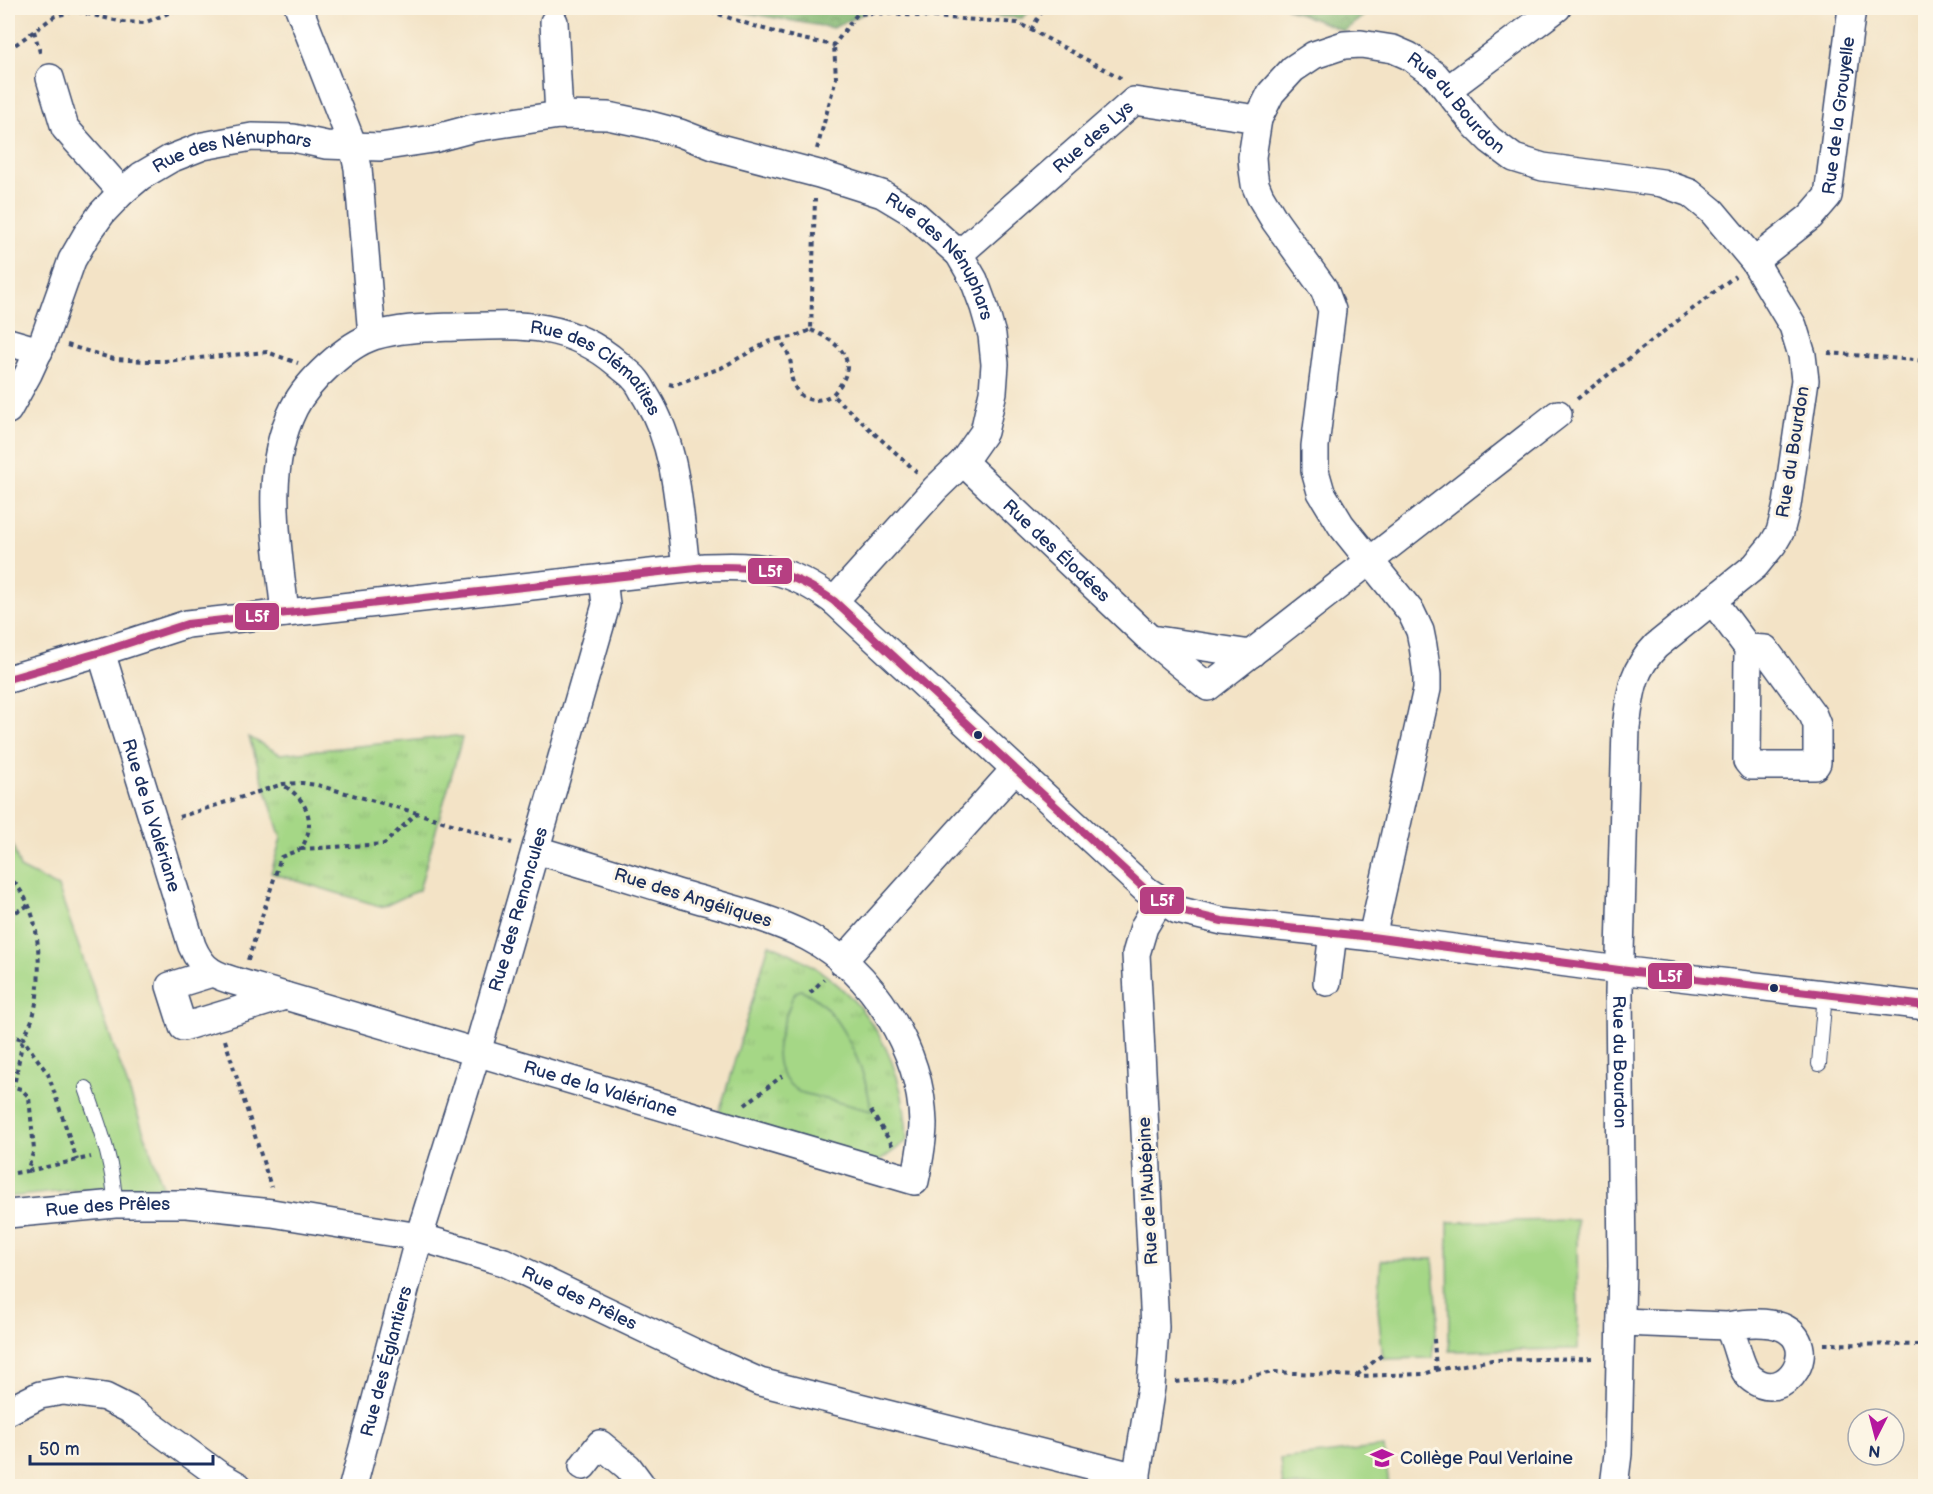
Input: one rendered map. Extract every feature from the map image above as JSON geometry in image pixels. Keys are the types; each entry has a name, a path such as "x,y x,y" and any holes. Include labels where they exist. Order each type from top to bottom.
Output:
{"street":[{"path":"300,8 353,146 358,168 372,336"},
{"path":"1448,90 1557,8"},
{"name":"Rue de la Grouyelle","path":"1754,261 1810,217 1828,196 1852,8"},
{"path":"554,21 559,115"},
{"name":"Rue du Bourdon","path":"1372,937 1425,698 1427,675 1419,631 1411,612 1341,525 1321,492 1315,471 1315,446 1332,310 1324,289 1267,209 1255,184 1252,157 1258,119 1271,93 1286,75 1314,55 1344,45 1360,44 1393,49 1409,56 1435,75 1490,140 1514,158 1543,167 1662,183 1690,193 1712,211 1754,261 1793,326 1802,355 1805,380 1784,520 1773,544 1755,566 1656,646 1638,668 1626,727 1619,970 1622,1266 1618,1454 1614,1486"},
{"path":"50,78 65,128 122,192"},
{"name":"Rue des Lys","path":"959,254 1134,101 1258,119"},
{"name":"Rue des Nénuphars","path":"8,410 28,374 51,348 72,260 87,234 102,213 122,192 141,176 170,159 220,141 252,137 272,136 326,146 380,147 433,139 496,124 559,115 608,116 646,124 680,133 716,147 882,194 912,212 959,254 974,280 992,335 995,364 993,392 984,432 963,462 935,489 834,601"},
{"name":"Rue des Clématites","path":"285,613 274,500 281,441 295,406 321,372 372,336 417,328 513,325 563,333 585,341 609,356 635,379 652,406 668,445 674,471 686,569"},
{"path":"8,342 51,348"},
{"path":"1371,561 1558,414"},
{"name":"Rue des Élodées","path":"963,462 1150,639 1208,687 1371,561"},
{"path":"9,675 101,652 187,624 686,569 738,566 767,568 791,575 814,586 834,601 1146,890 1177,909 1222,921 1372,937 1619,970 1926,1006"},
{"name":"Rue des Renoncules","path":"419,1237 477,1052 606,605 603,578"},
{"path":"1712,600 1748,648"},
{"path":"1150,639 1251,654"},
{"name":"Rue de la Valériane","path":"101,652 192,946 203,967 212,973 915,1181"},
{"path":"842,962 1015,769"},
{"name":"Rue des Angéliques","path":"536,850 770,921 810,938 855,973 879,1000 898,1030 912,1063 922,1121 922,1144 915,1181"},
{"name":"Rue de l'Aubépine","path":"1136,1482 1151,1387 1155,1327 1136,954 1144,927 1160,900"},
{"path":"1327,982 1333,933"},
{"path":"212,973 170,986 183,1027 285,996"},
{"name":"Rue des Prêles","path":"8,1214 115,1204 187,1204 272,1213 419,1237 504,1262 760,1382 1136,1482"},
{"name":"Rue des Églantiers","path":"353,1486 419,1237"},
{"path":"1621,1322 1727,1326 1744,1323 1781,1327 1791,1333 1798,1344 1800,1355 1798,1367 1790,1378 1779,1384 1764,1385 1752,1380 1744,1372 1733,1335 1727,1326"},
{"path":"8,1410 40,1395 63,1391 105,1397 129,1409 223,1483"},
{"path":"583,1466 600,1444 628,1467 642,1486"}],"lane":[{"path":"1819,1064 1825,994"},
{"path":"86,1088 108,1153 115,1182 115,1204"}],"path":[{"path":"8,50 55,16 75,11 123,22 144,23 181,8"},
{"path":"702,8 751,25 834,45"},
{"path":"877,13 880,8"},
{"path":"1030,30 1044,8"},
{"path":"817,150 836,78 834,45 857,14 877,13 1018,23 1119,77 1134,101"},
{"path":"811,330 816,194"},
{"path":"1558,414 1754,261"},
{"path":"635,379 673,385 720,368 768,342 779,339 793,337 811,330 837,345 845,355 846,370 841,386 822,401 812,401 802,396 791,377 792,364 787,349 779,339"},
{"path":"51,348 114,359 145,361 267,352 321,372"},
{"path":"1802,355 1835,352 1926,361"},
{"path":"832,395 935,489"},
{"path":"155,824 283,784 302,783 417,813 536,850"},
{"path":"283,784 299,796 308,818 309,829 301,849"},
{"path":"241,983 281,857 301,849 384,844 417,813"},
{"path":"8,875 28,905 36,937 37,991 34,1014 23,1039 14,1086"},
{"path":"8,915 28,905"},
{"path":"218,1017 274,1196 272,1213"},
{"path":"8,1035 23,1039 48,1074 77,1160"},
{"path":"722,1124 782,1076"},
{"path":"8,1085 25,1092 31,1102 34,1150 27,1171"},
{"path":"8,1174 108,1153"},
{"path":"1434,1339 1436,1370"},
{"path":"1798,1344 1926,1345"},
{"path":"1356,1376 1382,1355"},
{"path":"1151,1387 1168,1383 1234,1378 1274,1372 1356,1376 1424,1374 1492,1360 1620,1357"}],"green space":[{"path":"718,8 876,8 833,28"},
{"path":"876,8 1034,8 1022,18"},
{"path":"1286,8 1374,8 1344,31"},
{"path":"456,736 462,738 419,890 383,907 271,873 281,838 249,737 280,754"},
{"path":"8,831 20,868 58,887 163,1187 97,1188 8,1197"},
{"path":"769,944 800,958 827,976 870,1020 885,1047 897,1076 904,1107 907,1141 877,1163 718,1117"},
{"path":"801,990 815,998 828,1010 849,1042 864,1078 871,1111 799,1092 781,1072 777,1049 792,998 796,992"},
{"path":"1577,1220 1578,1349 1449,1351 1448,1222"},
{"path":"1433,1259 1438,1314 1432,1358 1383,1359 1378,1309 1381,1260"},
{"path":"1384,1447 1389,1486 1283,1486 1280,1459"}],"transit line":[{"name":"L5f","path":"8,679 187,624 705,567 758,569 802,582 834,601 1146,890 1177,910 1222,921 1372,937 1619,970 1926,1006"}],"place":[{"name":"Collège Paul Verlaine","path":"1382,1458"}]}
